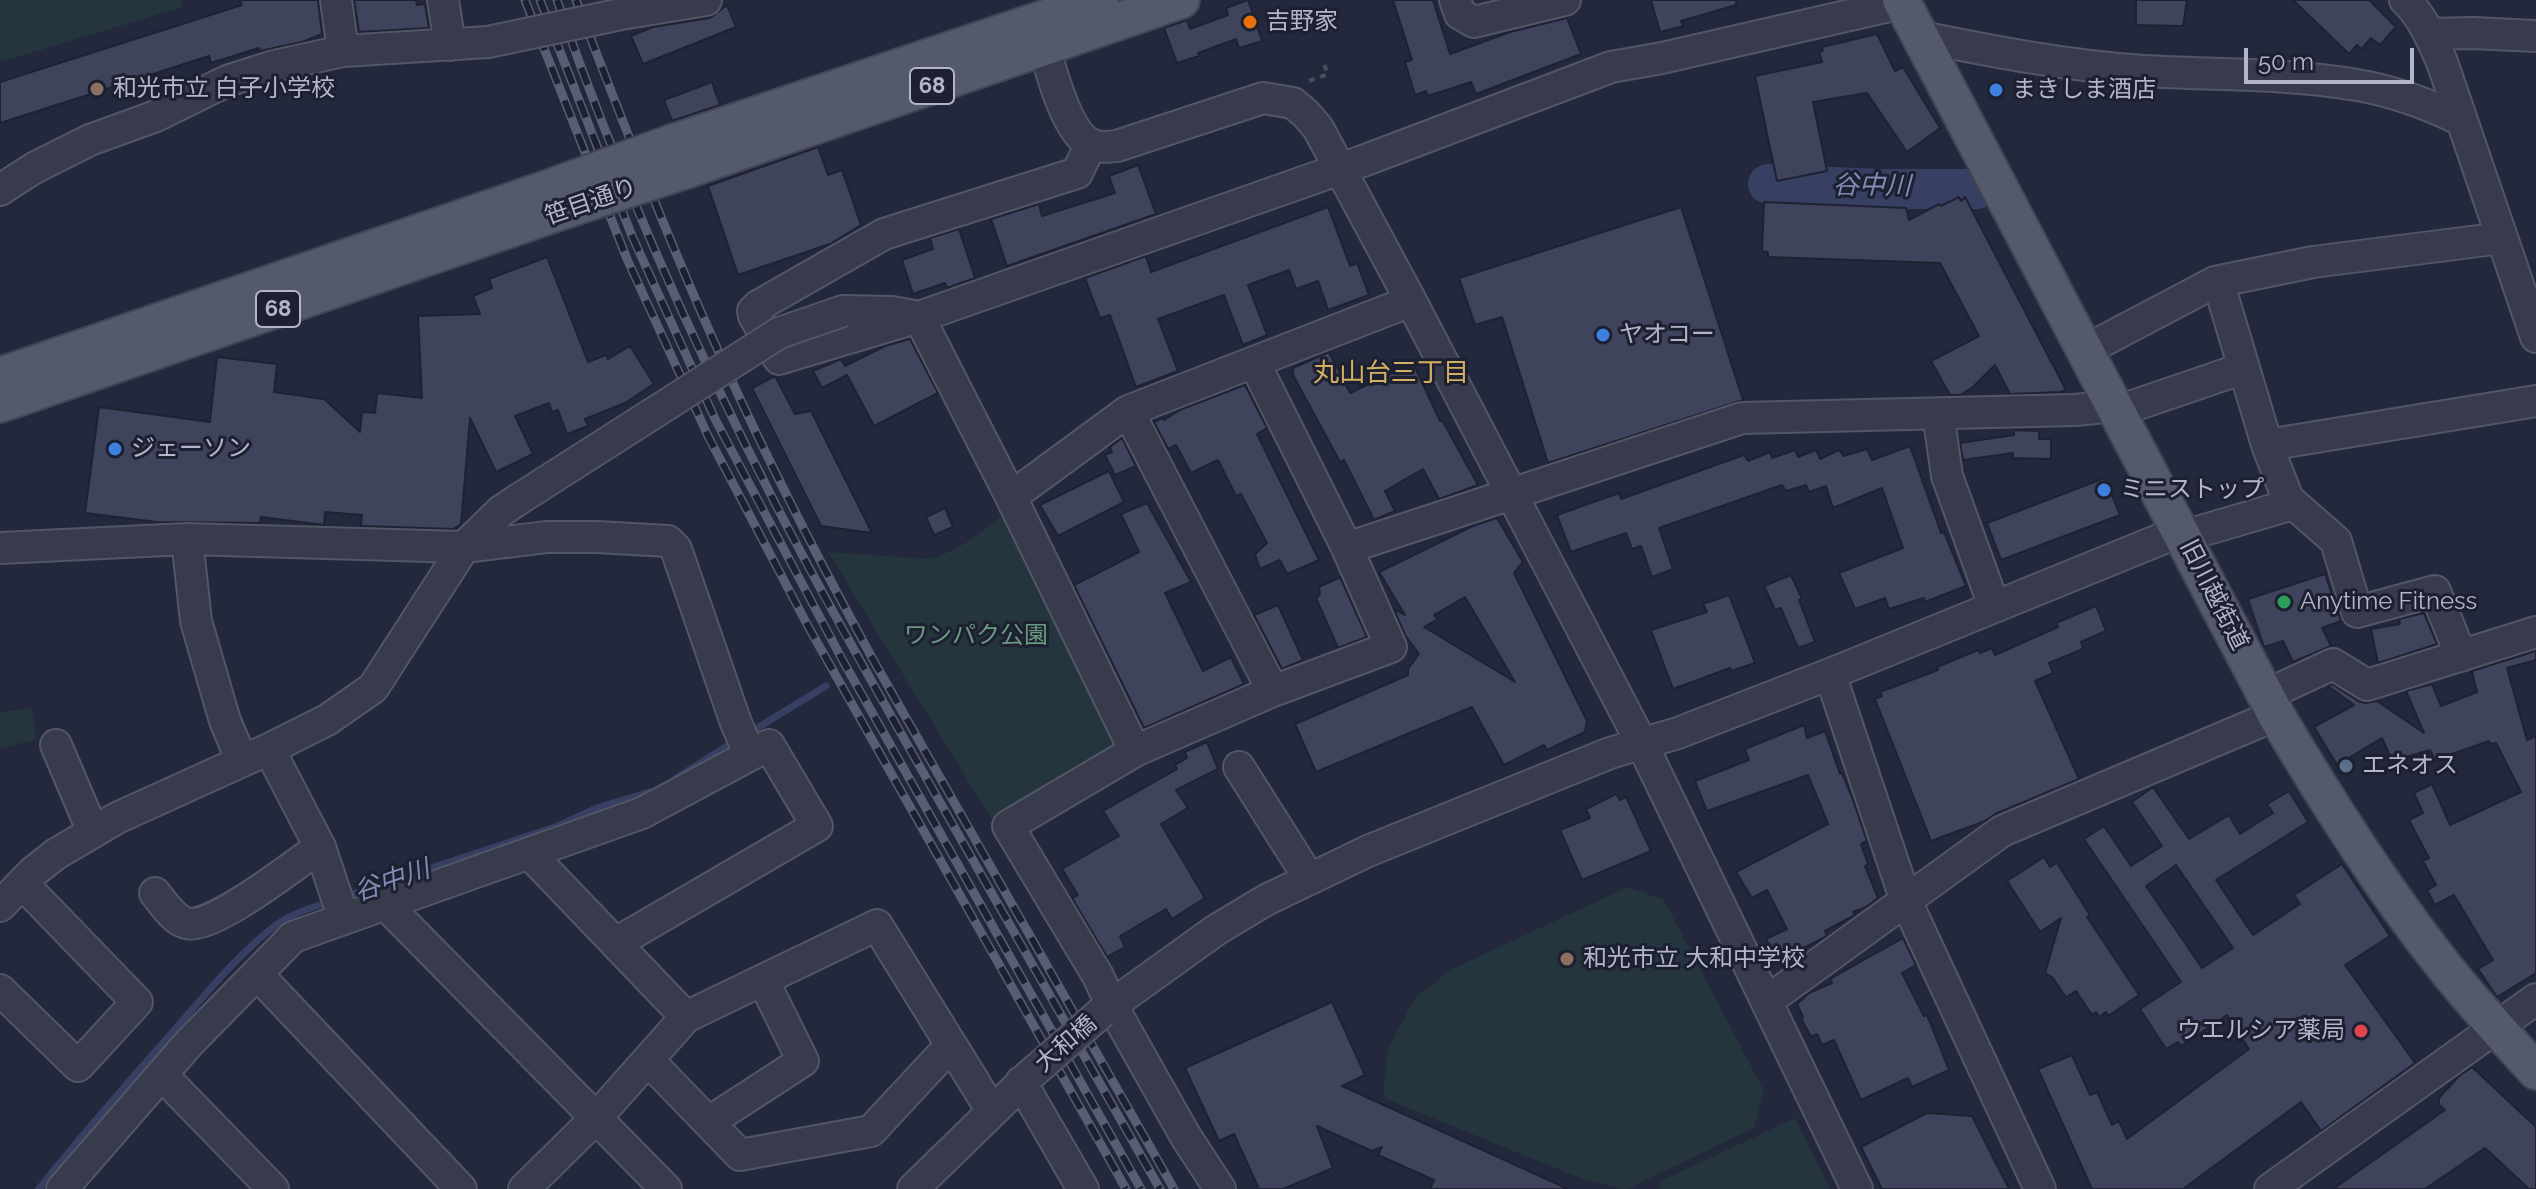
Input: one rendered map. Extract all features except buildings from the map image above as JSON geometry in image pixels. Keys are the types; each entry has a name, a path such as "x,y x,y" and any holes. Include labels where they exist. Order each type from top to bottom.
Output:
{"main road":[{"name":"笹目通り","path":"0,404 1063,16 1181,0"},
{"name":"旧川越街道","path":"1902,2 2271,705 2326,798 2377,877 2440,962 2536,1071"},
{"name":"笹目通り","path":"0,376 550,201"}],"street":[{"path":"336,0 343,51"},
{"path":"443,0 450,45"},
{"path":"0,190 34,168 90,140 156,116 227,81 274,66 343,51 488,42 706,0"},
{"path":"1455,0 1460,14 1474,22 1565,0"},
{"path":"2405,0 2430,34 2536,337"},
{"path":"1091,144 1077,173 884,234 758,306 753,311 754,316 779,359 919,317 1340,169 1611,67 1662,58 1805,12 1902,2"},
{"path":"1063,16 1074,127 1091,144 1117,146 1263,98 1293,103 1318,128 1642,744 1857,1189"},
{"path":"2430,34 2536,36"},
{"path":"1921,37 2064,63 2141,71 2314,79 2359,85 2426,103 2461,120"},
{"path":"2084,351 2215,282 2313,262 2502,238"},
{"path":"2215,282 2221,291 2267,445 2288,499 2336,541 2357,612 2435,591 2461,656"},
{"path":"1011,497 1128,411 1411,301"},
{"path":"0,906 56,854 93,832 327,720 373,688 464,547 501,511 519,499 779,333 843,311 892,312 919,317"},
{"path":"919,317 1135,751"},
{"path":"1220,1189 1106,1008 1098,976 1008,826 1135,751 1273,691 1391,647 1347,548 1254,362"},
{"path":"1347,548 1742,418 2116,408 2244,368"},
{"path":"2267,445 2536,401"},
{"path":"1128,411 1273,691"},
{"path":"1938,413 1947,476 1994,606"},
{"name":"大和橋","path":"913,1189 1025,1079 1106,1008 1216,930 1309,878 1486,801 1610,753 1678,733 2182,533 2293,504"},
{"path":"0,548 187,539 464,547 546,537 668,541 676,549 750,755"},
{"path":"187,539 196,621 225,721 256,755 320,847 339,905"},
{"path":"1767,1001 2002,831 2271,705 2333,664 2367,685 2536,632"},
{"path":"1830,674 1906,901 2040,1189"},
{"path":"56,745 93,832"},
{"path":"62,1189 189,1043 293,937 339,905 386,905 642,813 769,745 817,826 616,943"},
{"path":"1239,767 1309,878"},
{"path":"155,893 175,917 188,924 203,923 243,902 320,847"},
{"path":"529,853 686,1017"},
{"path":"0,990 78,1066 137,1002 22,883"},
{"path":"386,905 666,1189"},
{"path":"524,1189 597,1117 686,1017 877,925 992,1111"},
{"path":"257,974 461,1189"},
{"path":"709,1122 803,1061 763,980"},
{"path":"2279,1186 2536,999"},
{"path":"649,1061 740,1155 871,1131 951,1045"},
{"path":"162,1075 273,1189"},
{"path":"1025,1079 1083,1189"}],"path":[{"path":"1306,82 1328,74 1323,62"}],"green space":[{"path":"0,0 180,0 183,7 0,62"},
{"name":"ワンパク公園","path":"1000,517 1010,520 1121,742 1118,750 994,823 828,552 929,559 967,542"},
{"path":"32,708 36,739 0,749 0,712"},
{"path":"1628,887 1664,900 1764,1091 1754,1128 1622,1189 1585,1180 1386,1099 1383,1090 1388,1049 1415,998 1450,970"},
{"path":"1795,1118 1830,1189 1660,1189 1661,1181"}],"waterway":[{"name":"谷中川","path":"1768,184 1977,189"},
{"name":"谷中川","path":"749,733 826,686"},
{"name":"谷中川","path":"678,777 735,741"},
{"name":"谷中川","path":"344,897 558,826 597,808 649,792"},
{"name":"谷中川","path":"39,1189 245,952 276,925 332,901"}],"railway":[{"path":"525,0 627,259 709,438 809,628 1126,1189"},
{"path":"540,0 632,236 716,421 843,661 1141,1189"},
{"path":"557,0 605,129 658,256 715,382 776,505 878,693 1160,1189"},
{"path":"576,0 698,305 791,503 876,665 1174,1189"}],"place":[{"name":"吉野家","path":"1250,22"},
{"name":"和光市立 白子小学校","path":"97,89"},
{"name":"まきしま酒店","path":"1996,90"},
{"name":"ヤオコー","path":"1603,335"},
{"name":"ジェーソン","path":"115,449"},
{"name":"ミニストップ","path":"2104,490"},
{"name":"Anytime Fitness","path":"2284,602"},
{"name":"エネオス","path":"2346,766"},
{"name":"和光市立 大和中学校","path":"1567,959"},
{"name":"ウエルシア薬局","path":"2361,1031"}],"district":[{"name":"丸山台三丁目","path":"1391,373"}]}
